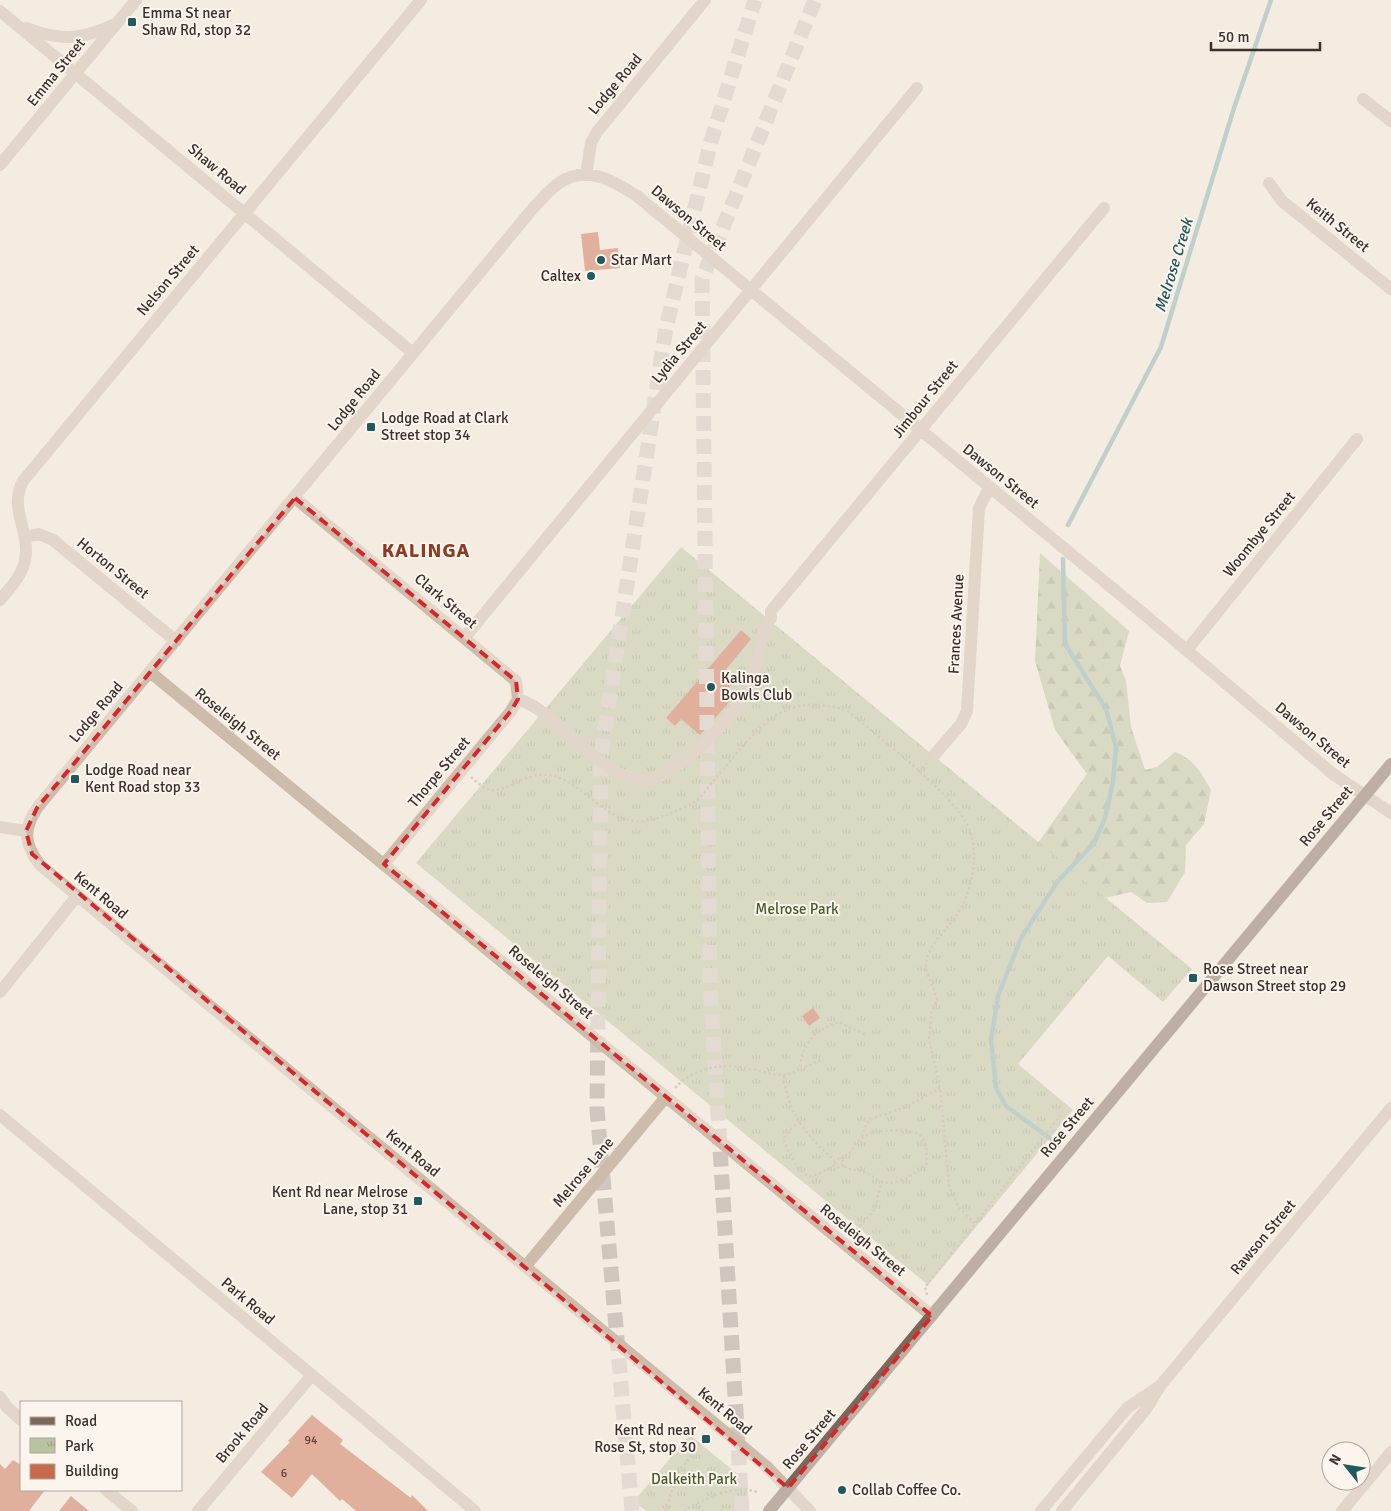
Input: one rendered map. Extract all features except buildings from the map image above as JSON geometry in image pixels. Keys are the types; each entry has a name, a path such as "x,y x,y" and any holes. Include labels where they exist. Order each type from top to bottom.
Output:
{"main road":[{"name":"Rose Street","path":"769,1511 1391,764"}],"street":[{"name":"Emma Street","path":"0,165 136,0"},
{"name":"Nelson Street","path":"0,600 20,574 25,562 27,550 16,499 23,481 421,0"},
{"name":"Lodge Road","path":"26,831 38,808 534,207 560,182 578,175 586,175 591,143 597,132 705,0"},
{"name":"Shaw Road","path":"0,11 413,353"},
{"path":"18,24 38,32 78,38 117,23"},
{"name":"Lydia Street","path":"465,638 918,88"},
{"path":"1363,99 1391,121"},
{"name":"Dawson Street","path":"586,175 601,176 613,180 637,196 1187,650 1333,774 1391,813"},
{"name":"Keith Street","path":"1269,183 1282,201 1391,289"},
{"name":"Jimbour Street","path":"518,699 531,704 580,746 625,776 645,780 661,776 691,756 731,714 749,688 766,625 771,618 771,611 1104,208"},
{"name":"Woombye Street","path":"1187,650 1357,439"},
{"name":"Frances Avenue","path":"935,754 961,724 967,710 979,508 989,488"},
{"name":"Clark Street","path":"295,498 516,681 518,699"},
{"name":"Horton Street","path":"25,537 39,534 53,540 176,640"},
{"name":"Roseleigh Street","path":"150,672 932,1316"},
{"name":"Thorpe Street","path":"384,864 511,711 518,699"},
{"path":"0,827 26,831"},
{"name":"Kent Road","path":"26,831 26,843 40,865 715,1424 788,1488 810,1511"},
{"path":"0,992 78,896"},
{"name":"Melrose Lane","path":"525,1267 665,1098"},
{"name":"Rawson Street","path":"1062,1511 1147,1408 1160,1386 1391,1108"},
{"name":"Park Road","path":"0,1115 475,1511"},
{"name":"Brook Road","path":"198,1511 312,1376"},
{"name":"Rawson Street","path":"1041,1511 1128,1408 1160,1386"},
{"path":"2,1407 20,1419"},
{"path":"1342,1511 1391,1452"},
{"path":"107,1491 132,1511"}],"path":[{"path":"462,770 484,788 490,790 499,790 524,778 553,776 582,790 610,813 621,818 637,821 654,820 695,802 762,725 778,712 792,708 828,704 848,711 950,799 970,831 974,853 972,874 966,895 956,916 938,937 926,963 926,969 937,1000 932,1011 929,1039 940,1088 949,1186 958,1206 974,1224"},
{"path":"800,1068 801,1055 807,1042 824,1026 839,1022 866,1035"},
{"path":"665,1098 690,1075 715,1066 750,1068 771,1075 784,1076 821,1060"},
{"path":"784,1076 785,1090 800,1122 814,1144 835,1160 836,1165"},
{"path":"862,1137 862,1131 870,1119 911,1104 940,1088"},
{"path":"932,1316 925,1288 1063,1112"},
{"path":"800,1122 788,1132 784,1139 802,1171 808,1176 836,1165 869,1173 881,1182 899,1182 927,1163 926,1145 919,1134 907,1130 874,1133 862,1137 847,1156 835,1160"},
{"path":"840,1158 844,1162 843,1166"},
{"path":"844,1245 875,1209 881,1182"},
{"path":"665,1511 677,1475 715,1424"},
{"path":"684,1511 707,1499 731,1490 745,1488 757,1492"}],"highlighted area":[{"path":"295,498 516,681 518,699 511,711 384,864 932,1316 788,1488 32,854 26,831 37,808"}],"green space":[{"name":"Melrose Park","path":"681,547 1192,969 1163,1002 1108,956 1018,1064 1073,1110 928,1285 416,863"},
{"path":"1040,553 1129,631 1120,666 1126,681 1131,727 1145,770 1157,767 1175,752 1192,762 1211,790 1204,824 1186,845 1185,872 1167,902 1147,903 1131,892 1096,900 1030,854 1087,774 1055,730 1035,661"},
{"name":"Dalkeith Park","path":"690,1435 747,1482 748,1495 735,1511 646,1511 634,1501"}],"waterway":[{"name":"Melrose Creek","path":"1068,525 1161,347 1234,108 1271,0"},
{"name":"Melrose Creek","path":"1059,1145 1006,1106 996,1088 991,1040 998,996 1021,938 1058,881 1094,843 1105,818 1113,782 1116,747 1106,709 1065,644 1063,559"}],"tunnel":[{"path":"632,1511 597,1109 601,754 666,328 711,141 755,0"},
{"path":"742,1511 710,983 702,279 815,0"}],"place":[{"name":"Emma St near Shaw Rd, stop 32","path":"132,22"},
{"name":"Star Mart","path":"601,260"},
{"name":"Caltex","path":"591,276"},
{"name":"Lodge Road at Clark Street stop 34","path":"371,427"},
{"name":"Kalinga Bowls Club","path":"711,687"},
{"name":"Lodge Road near Kent Road stop 33","path":"75,779"},
{"name":"Rose Street near Dawson Street stop 29","path":"1193,978"},
{"name":"Kent Rd near Melrose Lane, stop 31","path":"418,1201"},
{"name":"Kent Rd near Rose St, stop 30","path":"706,1439"},
{"name":"Collab Coffee Co.","path":"842,1490"}],"district":[{"name":"KALINGA","path":"426,550"}]}
